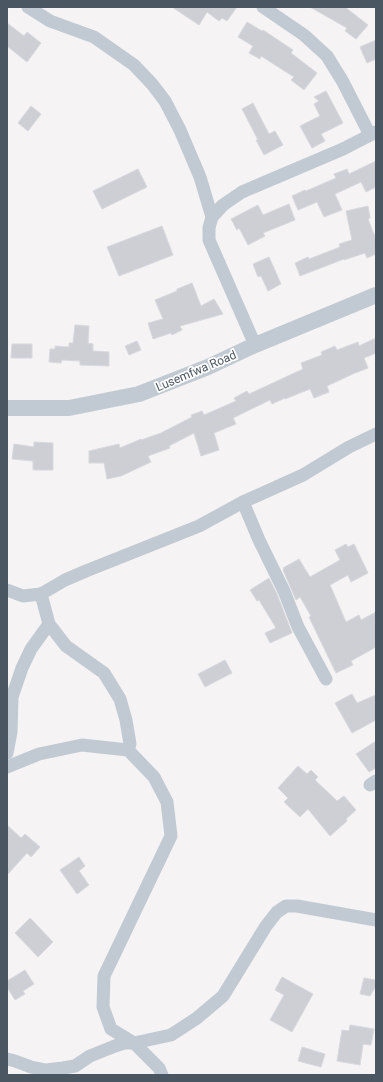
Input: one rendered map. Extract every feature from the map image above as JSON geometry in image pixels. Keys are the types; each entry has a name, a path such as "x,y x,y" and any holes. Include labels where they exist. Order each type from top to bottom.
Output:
{"street":[{"path":"28,7 50,21 94,37 134,65 152,84 165,101 180,130 200,177 212,217"},
{"path":"255,345 209,240 209,228 212,217 223,205 242,192 344,149 373,134 327,56 304,35 263,7"},
{"name":"Lusemfwa Road","path":"7,408 69,408 139,394 208,368 255,345 376,295"},
{"path":"7,590 23,596 41,594 65,580 199,526 243,502 304,475 349,447 376,434"},
{"path":"243,502 259,540 284,591 298,627 326,679"},
{"path":"41,594 50,624 66,646 104,674 120,699 130,744 128,750"},
{"path":"7,753 11,732 12,697 22,668 31,649 50,624"},
{"path":"7,767 39,754 82,745 128,750 154,777 167,802 171,836 104,976 103,1007 111,1029 134,1042 159,1068 162,1075"},
{"path":"7,1059 46,1070 63,1068 75,1066 90,1056 124,1043 171,1035 197,1018 223,996 266,926 277,912 286,906 297,906 376,920"}],"building":[{"path":"172,7 237,7 227,21 222,18 219,21 207,12 199,25"},
{"path":"310,7 345,7 368,25 356,39 345,31 347,28"},
{"path":"247,22 262,31 263,30 293,50 291,53 317,73 304,90 291,80 294,77 261,56 260,59 249,53 253,46 238,37"},
{"path":"7,23 24,36 27,32 41,43 27,62 7,46"},
{"path":"376,40 376,59 367,63 360,47"},
{"path":"326,91 343,123 321,134 325,141 312,148 300,126 320,116 314,104 319,101 314,97"},
{"path":"253,103 269,134 275,131 283,145 264,155 242,109"},
{"path":"31,106 41,114 28,131 18,123"},
{"path":"376,161 376,187 366,192 361,182 335,194 342,210 324,217 317,202 298,210 292,196 336,178 334,174 347,169 349,174"},
{"path":"138,169 147,187 102,209 93,191"},
{"path":"289,204 295,220 263,233 265,236 248,245 239,228 237,230 231,219 258,205 263,215"},
{"path":"368,206 370,218 368,219 376,239 376,254 367,258 365,253 344,259 300,276 295,263 308,257 309,259 340,247 339,244 352,240 346,211"},
{"path":"162,226 173,255 119,276 107,247"},
{"path":"269,257 281,284 268,291 261,276 258,277 253,264"},
{"path":"192,283 201,306 214,299 223,314 180,326 182,330 172,335 171,333 153,339 148,323 163,319 155,300"},
{"path":"75,325 89,326 88,343 93,344 93,351 109,352 109,366 80,365 80,361 62,360 61,363 49,362 50,349 55,349 55,346 69,347 69,343 73,343"},
{"path":"376,338 376,353 364,358 368,368 327,386 329,392 314,398 310,389 272,404 270,400 233,418 236,424 214,433 219,450 201,456 194,433 169,446 170,448 148,456 151,462 121,476 107,479 104,463 89,463 89,451 119,444 120,448 141,439 161,433 192,417 191,415 202,411 204,415 236,401 234,398 247,391 249,394 303,369 301,363 322,355 321,352 335,346 337,350 358,342 359,346"},
{"path":"137,341 141,350 129,355 125,346"},
{"path":"12,344 32,344 32,358 11,358"},
{"path":"34,442 53,443 53,470 33,470 33,461 12,459 14,444 34,447"},
{"path":"346,544 348,547 354,544 368,573 351,582 348,575 330,585 346,622 359,615 361,620 376,612 376,647 351,661 353,665 336,673 309,617 311,616 300,597 296,600 283,568 299,559 310,577 340,560 335,550"},
{"path":"269,578 277,594 292,633 270,643 265,633 276,628 259,600 257,601 250,590"},
{"path":"225,660 232,673 205,687 198,674"},
{"path":"352,694 357,703 376,695 376,720 352,733 335,703"},
{"path":"376,741 376,768 369,772 356,754"},
{"path":"298,766 307,774 311,770 318,777 315,780 337,801 344,796 356,810 346,819 347,821 330,836 308,809 300,817 284,802 288,798 278,788"},
{"path":"7,825 21,838 25,834 40,847 31,857 27,853 7,875"},
{"path":"79,857 85,866 79,871 89,885 77,894 60,870"},
{"path":"30,918 53,942 38,957 15,933"},
{"path":"25,970 34,984 23,991 25,994 15,1000 7,987 7,981"},
{"path":"282,977 313,994 292,1032 270,1020 284,995 275,990"},
{"path":"364,978 376,980 376,986 370,996 360,994"},
{"path":"350,1025 374,1029 371,1045 363,1044 360,1065 337,1061 342,1030 349,1031"},
{"path":"302,1047 325,1054 321,1067 298,1061"}]}
